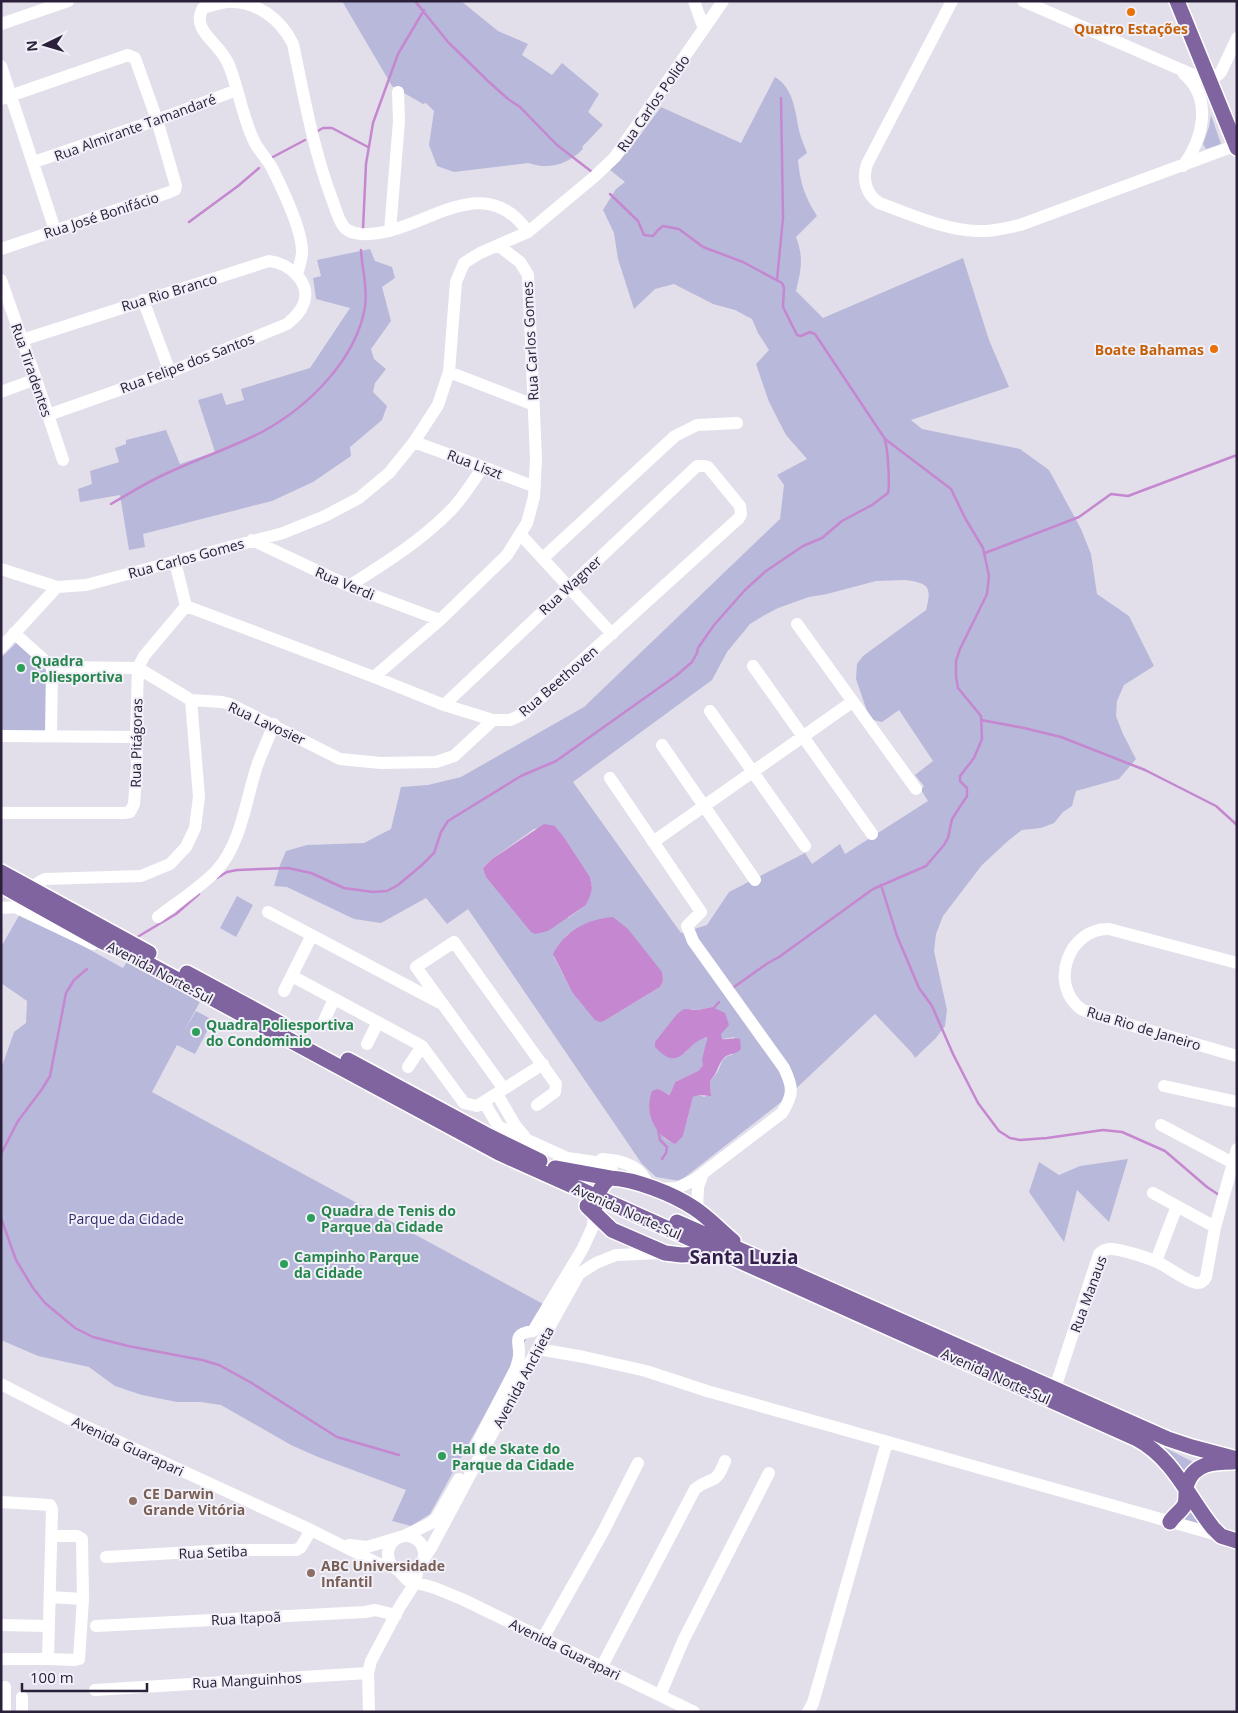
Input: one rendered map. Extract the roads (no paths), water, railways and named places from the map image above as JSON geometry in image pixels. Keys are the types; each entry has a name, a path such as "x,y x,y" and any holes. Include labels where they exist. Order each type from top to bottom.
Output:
{"main road":[{"path":"1177,1 1213,77 1237,122"},
{"path":"1188,1 1236,146"},
{"name":"Avenida Norte-Sul","path":"1,872 120,938 493,1131 553,1173"},
{"name":"Avenida Norte-Sul","path":"1,885 103,942 130,954 499,1153 553,1173 697,1237 745,1251 1168,1439 1237,1461"},
{"path":"531,1141 537,1160"},
{"path":"553,1173 600,1194 612,1230 665,1253 682,1255 722,1253"},
{"path":"600,1194 628,1180 652,1188 697,1211 745,1251"},
{"path":"682,1255 689,1250 697,1237 702,1220 697,1211"},
{"name":"Avenida Norte-Sul","path":"697,1237 722,1253 1146,1444 1161,1456 1186,1488 1210,1524 1221,1536"},
{"path":"1170,1522 1185,1503 1186,1488 1191,1476 1198,1468 1217,1463 1237,1461"},
{"path":"1221,1536 1237,1541"}],"street":[{"path":"1,24 68,1"},
{"path":"694,1 704,29"},
{"name":"Rua Carlos Polido","path":"500,246 528,232 615,158 723,1"},
{"path":"952,1 867,164 865,170 866,184 874,200 879,203 950,227 991,231 1020,225 1236,146"},
{"path":"1023,1 1204,80 1213,77 1224,66 1237,38"},
{"path":"297,274 302,251 299,235 272,169 255,143 227,62 199,25 198,16 203,8 228,2 251,4 265,10 287,31 293,44 316,151 325,181 342,226 348,231 372,235 390,231 470,203 499,206 511,213 528,232"},
{"name":"Rua José Bonifácio","path":"1,249 175,190 176,186 157,120 132,55 6,97"},
{"path":"1,66 6,97 34,162 55,230"},
{"path":"1178,69 1194,85 1202,105 1203,114 1198,139 1192,153 1183,166"},
{"name":"Rua Almirante Tamandaré","path":"34,162 157,120 237,90"},
{"path":"390,231 398,121 398,92"},
{"name":"Rua Carlos Gomes","path":"1,569 57,587 86,585 283,533 325,516 359,498 389,473 414,442 438,405 448,372 456,282 464,263 500,246 520,262 528,275 536,458 534,497 527,523 507,555 440,620 374,677"},
{"name":"Rua Rio Branco","path":"22,340 269,261 284,265 297,274"},
{"name":"Rua Felipe dos Santos","path":"48,415 170,372 287,324 297,316 304,303 305,290 297,274"},
{"name":"Rua Tiradentes","path":"1,280 63,460"},
{"path":"144,300 170,372"},
{"path":"448,372 534,405"},
{"path":"1,392 36,379"},
{"path":"543,558 675,436 697,425 736,423"},
{"name":"Rua Liszt","path":"414,442 535,487"},
{"name":"Rua Wagner","path":"444,705 697,466"},
{"name":"Rua Beethoven","path":"186,606 444,705 493,720 510,720 523,714 741,514 740,506 708,468 697,466"},
{"path":"349,586 391,560 421,538 453,509 483,467"},
{"path":"520,534 612,634"},
{"name":"Rua Verdi","path":"252,540 349,586 440,620"},
{"path":"14,633 52,667 138,668 144,656 186,606 175,562"},
{"path":"1,648 57,587"},
{"path":"797,624 916,789"},
{"path":"753,666 872,834"},
{"path":"51,735 52,667"},
{"name":"Rua Lavosier","path":"138,668 191,700 230,704 274,724 340,759 390,763 436,762 454,756 493,720"},
{"name":"Rua Pitágoras","path":"1,813 130,812 134,804 137,765 138,668"},
{"path":"34,890 39,882 45,879 141,876 170,864 186,847 195,828 199,797 191,700"},
{"path":"653,842 852,702"},
{"path":"710,711 805,846"},
{"path":"158,917 218,869 228,854 249,798 258,764 274,724"},
{"path":"1,736 136,737"},
{"path":"662,745 755,880"},
{"path":"595,1161 601,1159 615,1160 629,1165 643,1174 652,1188 677,1188 694,1180 782,1113 789,1101 791,1090 784,1068 693,941 687,926 701,912 610,778"},
{"path":"1,908 15,907 104,949 130,954"},
{"path":"268,912 443,1004"},
{"name":"Rua Rio de Janeiro","path":"1237,963 1108,929 1098,929 1079,941 1069,954 1065,968 1065,981 1068,991 1074,1000 1081,1008 1092,1014 1237,1056"},
{"path":"284,991 312,936"},
{"path":"531,1141 514,1125 500,1092 443,1004 416,967 454,942 543,1064 557,1088 555,1092 537,1105"},
{"path":"292,976 422,1046 464,1103 474,1106 484,1102 543,1064"},
{"path":"415,990 425,979"},
{"path":"324,1021 334,999"},
{"path":"367,1044 378,1022"},
{"path":"408,1067 422,1046"},
{"path":"1164,1086 1237,1102"},
{"path":"484,1102 493,1131"},
{"path":"493,1131 509,1116"},
{"path":"1161,1126 1232,1163"},
{"path":"493,1131 531,1141 567,1158 605,1162 610,1166 612,1173 600,1194"},
{"path":"1153,1193 1215,1228 1237,1149"},
{"path":"697,1211 699,1180 704,1171"},
{"name":"Avenida Anchieta","path":"401,1537 423,1527 437,1517 459,1479 516,1368 520,1354 517,1346 519,1337 525,1332 533,1331 583,1248 593,1226 600,1194"},
{"path":"1156,1261 1178,1206"},
{"name":"Rua Manaus","path":"1055,1388 1100,1254 1110,1249 1156,1261 1193,1282 1200,1282 1206,1277 1215,1228"},
{"name":"Avenida Anchieta","path":"369,1712 368,1673 397,1611 404,1575 421,1564 431,1548 579,1274 607,1257 665,1253"},
{"path":"533,1331 539,1336 538,1348"},
{"path":"520,1354 525,1356 538,1348 646,1371 707,1391 1221,1536"},
{"name":"Avenida Guarapari","path":"1,1384 65,1417 337,1542 377,1563 543,1638 694,1712"},
{"path":"808,1712 887,1442"},
{"path":"602,1666 695,1489 715,1479 720,1474 725,1461"},
{"path":"543,1638 603,1532 638,1463"},
{"path":"660,1695 684,1639 769,1473"},
{"path":"1,1502 51,1506 52,1536 48,1659"},
{"name":"Rua Setiba","path":"106,1557 228,1550 296,1550 302,1547 311,1530"},
{"path":"1,1659 79,1659 84,1548 82,1539 77,1536 52,1536"},
{"path":"404,1575 388,1560 387,1552 390,1544 401,1537 414,1538 423,1550 421,1564 426,1579 435,1588"},
{"name":"Avenida Guarapari","path":"337,1542 367,1547 401,1537"},
{"path":"50,1597 83,1599"},
{"name":"Rua Itapoã","path":"96,1626 375,1610 397,1611"},
{"path":"1,1625 49,1626"},
{"name":"Rua Manguinhos","path":"95,1690 368,1673"},
{"path":"5,1687 5,1712"},
{"path":"22,1697 22,1712"}],"waterway":[{"path":"415,1 448,42 489,82 520,107 557,145 592,172"},
{"path":"363,229 366,164 373,123 398,54 424,10"},
{"path":"777,280 783,218 781,98"},
{"path":"316,132 323,128 332,128 368,147"},
{"path":"271,158 305,140"},
{"path":"189,222 259,168"},
{"path":"610,194 638,221 644,235 653,236 663,226 679,229 703,247 743,262 782,283 784,288 783,307 797,335 801,336 810,332 815,334 885,439 951,489 965,518 983,548 989,576 987,594 956,661 958,688 981,716 982,739 974,758 960,776 960,781 967,788 967,796 952,819 948,838 944,845 926,866 873,889 734,987"},
{"path":"111,504 161,476 262,432 296,409 327,380 341,363 360,327 366,300 361,250"},
{"path":"217,878 227,872 237,870 288,868 311,873 344,888 373,892 387,891 398,885 434,853 441,832 448,821 521,776 556,761 677,675 692,662 698,648 714,625 745,590 766,571 803,546 822,538 842,521 872,505 888,493 889,483 885,441"},
{"path":"985,553 1079,517 1111,494 1128,496 1237,455"},
{"path":"981,720 1061,737 1145,770 1216,806 1237,825"},
{"path":"881,885 897,936 919,988 932,1006 953,1054 978,1103 999,1131 1010,1138 1020,1140 1103,1130 1122,1132 1165,1151 1219,1195"},
{"path":"134,939 176,914 199,894"},
{"path":"1,1154 18,1121 50,1076 66,993 74,980 87,969"},
{"path":"712,1010 719,1002"},
{"path":"658,1129 660,1140 667,1147 662,1159"},
{"path":"1,1218 16,1260 33,1288 45,1303 75,1328 93,1337 128,1346 219,1365 250,1382 337,1437 399,1455"}],"place":[{"name":"Quatro Estações","path":"1131,12"},
{"name":"Boate Bahamas","path":"1214,349"},
{"name":"Quadra Poliesportiva","path":"21,668"},
{"name":"Quadra Poliesportiva do Condominio","path":"196,1032"},
{"name":"Quadra de Tenis do Parque da Cidade","path":"311,1218"},
{"name":"Campinho Parque da Cidade","path":"284,1264"},
{"name":"Hal de Skate do Parque da Cidade","path":"442,1456"},
{"name":"CE Darwin Grande Vitória","path":"133,1501"},
{"name":"ABC Universidade Infantil","path":"311,1573"}],"district":[{"name":"Santa Luzia","path":"744,1257"}],"park label":[{"name":"Parque da Cidade","path":"126,1218"}]}
